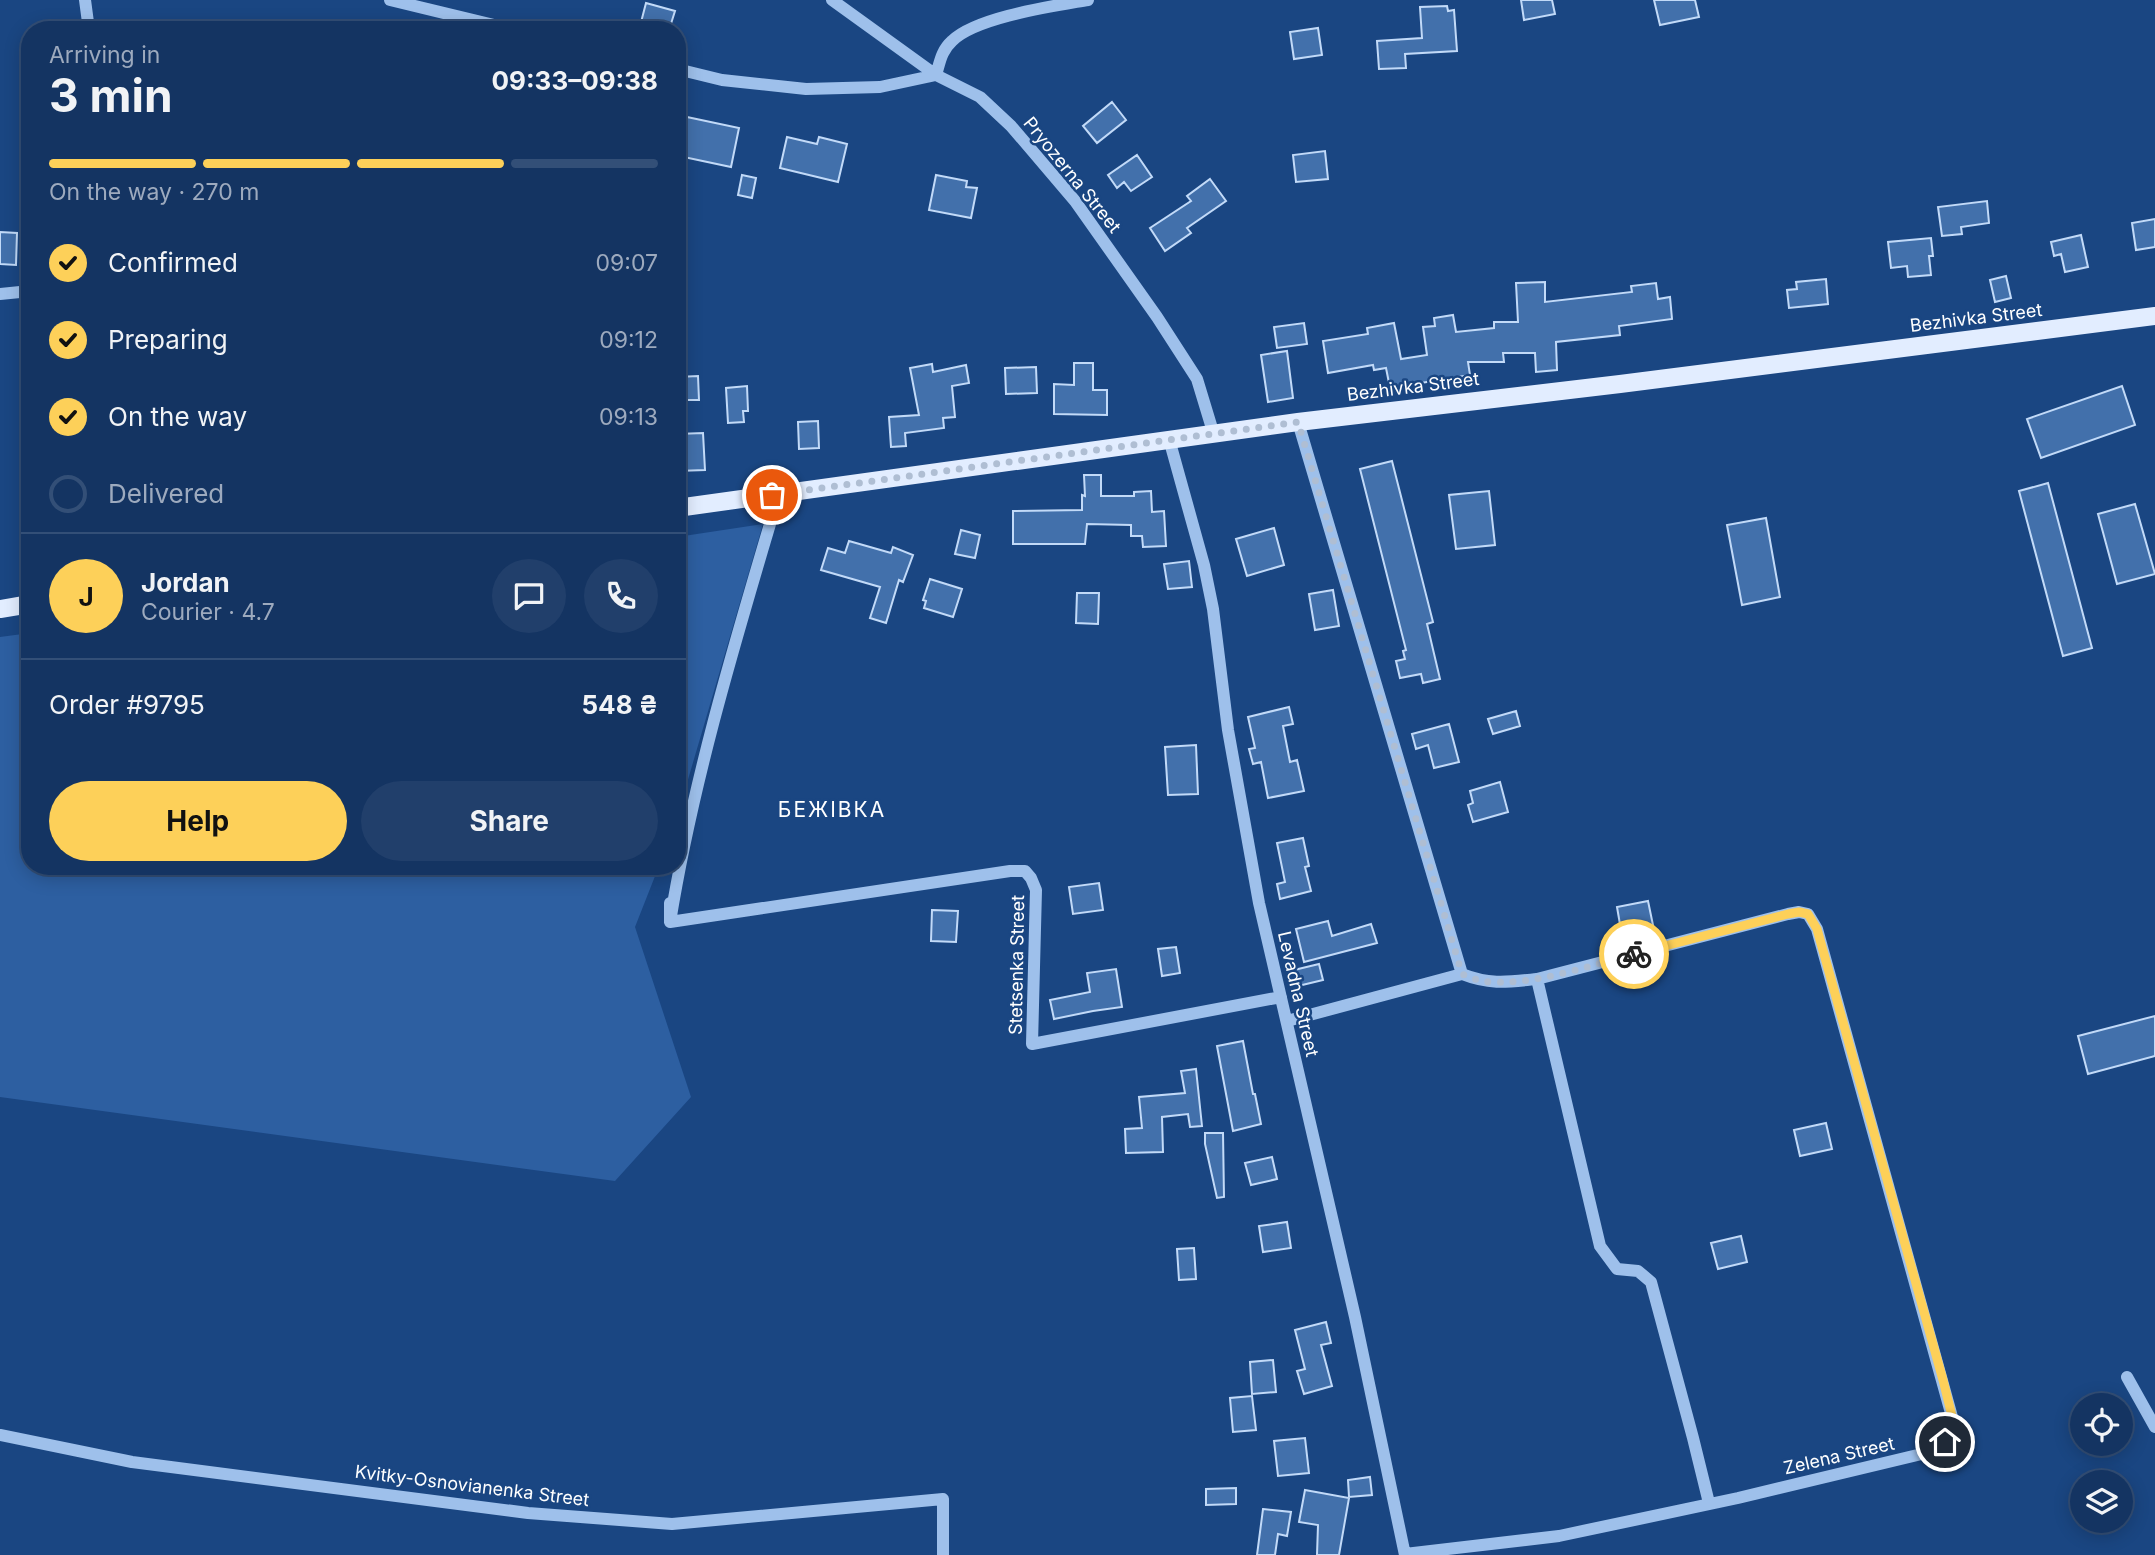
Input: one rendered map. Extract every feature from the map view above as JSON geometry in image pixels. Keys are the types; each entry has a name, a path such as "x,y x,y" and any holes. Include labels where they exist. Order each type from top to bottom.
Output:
{"main road":[{"name":"Bezhivka Street","path":"686,507 1298,422 2155,316"},
{"path":"0,608 21,605"}],"street":[{"path":"85,0 88,21"},
{"path":"390,0 477,21"},
{"name":"Pryozerna Street","path":"832,0 936,75 979,97 1011,126 1075,201 1157,317 1197,379 1214,435"},
{"path":"686,71 722,80 806,89 880,87 936,75 942,53 953,39 981,24 1024,12 1088,0"},
{"path":"0,294 21,292"},
{"path":"1298,422 1462,974"},
{"name":"Levadna Street","path":"1169,439 1204,565 1213,609 1228,730 1259,903 1355,1317 1405,1555"},
{"path":"686,837 724,678 770,524"},
{"name":"Stetsenka Street","path":"670,922 1024,871 1031,878 1036,890 1032,1044 1281,997"},
{"path":"670,922 678,875"},
{"path":"670,903 670,922"},
{"name":"Zelena Street","path":"1405,1555 1559,1535 1930,1452 1945,1442 1954,1424 1817,929 1808,914 1799,912 1537,979"},
{"path":"1287,1021 1462,974 1479,981 1503,983 1537,979 1600,1246 1617,1269 1638,1271 1651,1282 1709,1503"},
{"path":"2127,1377 2155,1427"},
{"name":"Kvitky-Osnovianenka Street","path":"0,1435 132,1462 528,1513 672,1524 943,1499 943,1555"}],"shaded area":[{"path":"763,524 686,786 686,536"},
{"path":"21,634 21,875 655,875 635,927 691,1097 615,1181 0,1097 0,637"}],"building":[{"path":"1521,0 1552,0 1555,14 1524,20"},
{"path":"1654,0 1695,0 1699,17 1660,25"},
{"path":"646,3 675,11 672,21 641,21"},
{"path":"1447,6 1448,11 1454,10 1457,51 1405,54 1406,68 1379,69 1377,41 1422,38 1420,7"},
{"path":"1318,28 1322,55 1294,59 1290,32"},
{"path":"1112,102 1126,120 1097,143 1083,126"},
{"path":"687,117 739,128 731,167 686,157"},
{"path":"787,137 817,144 819,137 847,144 838,182 780,168"},
{"path":"1325,151 1328,179 1296,182 1293,155"},
{"path":"1137,155 1152,177 1131,191 1124,182 1117,188 1108,175"},
{"path":"742,175 756,178 752,198 738,195"},
{"path":"936,175 967,181 966,187 977,188 971,218 929,210"},
{"path":"1210,179 1226,201 1187,228 1191,233 1165,251 1150,228 1191,201 1187,196"},
{"path":"1987,201 1989,223 1961,227 1962,234 1942,236 1938,207"},
{"path":"2155,219 2155,247 2136,250 2132,223"},
{"path":"0,232 17,233 16,265 0,264"},
{"path":"2081,235 2088,267 2065,272 2061,254 2054,256 2051,242"},
{"path":"1931,238 1931,275 1908,277 1907,266 1891,268 1888,242"},
{"path":"2006,276 2011,298 1995,302 1990,280"},
{"path":"1826,279 1828,304 1789,308 1787,290 1797,289 1796,282"},
{"path":"1545,282 1545,302 1632,292 1631,286 1656,283 1658,299 1670,297 1672,319 1619,326 1620,335 1556,342 1557,370 1536,372 1535,353 1503,353 1504,362 1468,362 1470,375 1390,388 1386,368 1374,370 1373,365 1328,373 1323,341 1368,334 1367,328 1394,323 1401,359 1427,355 1423,327 1435,326 1434,318 1453,315 1456,332 1494,328 1494,322 1518,322 1516,283"},
{"path":"1304,323 1307,344 1277,348 1274,327"},
{"path":"1287,351 1293,398 1268,402 1261,355"},
{"path":"1074,363 1093,363 1093,390 1107,390 1107,415 1054,414 1054,384 1074,385"},
{"path":"932,364 933,372 966,365 969,383 952,386 955,417 943,418 944,428 905,433 906,446 891,447 889,417 919,415 910,368"},
{"path":"1036,367 1037,393 1006,394 1005,368"},
{"path":"698,376 699,400 686,400 686,377"},
{"path":"747,386 748,411 743,411 744,422 728,423 726,388"},
{"path":"2122,386 2135,425 2041,458 2027,419"},
{"path":"818,421 819,448 799,449 798,422"},
{"path":"703,433 705,470 686,471 686,434"},
{"path":"1392,461 1433,622 1427,624 1440,679 1423,683 1421,674 1400,678 1396,661 1405,659 1403,651 1406,650 1360,469"},
{"path":"1084,475 1101,475 1101,496 1134,496 1134,492 1151,491 1152,512 1164,511 1166,546 1143,547 1142,536 1131,536 1131,525 1087,524 1085,544 1013,544 1013,511 1082,510 1082,495 1085,496"},
{"path":"2048,483 2092,648 2063,656 2019,491"},
{"path":"1489,491 1495,545 1456,549 1449,495"},
{"path":"2135,504 2155,574 2117,584 2098,514"},
{"path":"1766,518 1780,597 1742,605 1727,525"},
{"path":"1274,528 1284,565 1247,576 1236,539"},
{"path":"961,530 980,535 975,558 955,554"},
{"path":"849,541 891,553 893,547 913,555 903,582 899,580 886,623 870,618 880,587 821,570 828,548 845,553"},
{"path":"1189,561 1192,587 1168,589 1164,564"},
{"path":"930,579 962,589 953,617 924,608 926,601 923,600"},
{"path":"1333,590 1339,626 1315,630 1309,594"},
{"path":"1077,593 1099,593 1098,624 1076,623"},
{"path":"1289,707 1293,724 1283,726 1290,762 1297,760 1304,791 1268,798 1261,762 1253,764 1249,749 1255,748 1248,717"},
{"path":"1516,711 1520,726 1493,734 1488,719"},
{"path":"1449,724 1459,762 1434,768 1428,745 1416,749 1412,734"},
{"path":"1196,745 1198,794 1168,795 1165,747"},
{"path":"1500,782 1508,812 1473,822 1468,805 1473,803 1470,791"},
{"path":"1303,838 1309,866 1305,867 1311,891 1280,899 1277,884 1285,882 1277,843"},
{"path":"1099,883 1103,910 1073,914 1069,887"},
{"path":"1648,901 1654,930 1622,936 1617,907"},
{"path":"932,910 958,911 956,942 931,941"},
{"path":"1328,921 1332,936 1371,924 1377,943 1304,962 1296,929"},
{"path":"1176,947 1180,973 1162,976 1158,949"},
{"path":"1319,964 1323,980 1298,986 1294,970"},
{"path":"1116,969 1122,1007 1054,1019 1050,1000 1090,992 1087,973"},
{"path":"2155,1016 2155,1056 2088,1074 2078,1036"},
{"path":"1243,1041 1261,1124 1233,1131 1217,1046"},
{"path":"1196,1069 1202,1126 1190,1127 1188,1114 1162,1117 1163,1152 1126,1153 1125,1129 1142,1128 1139,1097 1185,1093 1181,1071"},
{"path":"1826,1123 1832,1149 1800,1156 1794,1130"},
{"path":"1205,1133 1223,1133 1224,1197 1217,1198"},
{"path":"1272,1157 1277,1179 1251,1185 1245,1163"},
{"path":"1287,1222 1291,1248 1263,1252 1259,1226"},
{"path":"1741,1236 1747,1262 1718,1269 1711,1243"},
{"path":"1194,1248 1196,1279 1179,1280 1177,1249"},
{"path":"1326,1322 1331,1343 1321,1345 1332,1386 1304,1394 1297,1371 1305,1369 1295,1330"},
{"path":"1273,1360 1276,1392 1252,1394 1250,1362"},
{"path":"1252,1396 1256,1430 1233,1432 1230,1398"},
{"path":"1305,1438 1309,1473 1278,1476 1274,1441"},
{"path":"1370,1477 1372,1495 1349,1497 1348,1480"},
{"path":"1236,1488 1236,1504 1206,1505 1206,1489"},
{"path":"1305,1490 1349,1498 1339,1555 1317,1555 1318,1525 1299,1522"},
{"path":"1263,1509 1291,1512 1287,1536 1278,1534 1275,1555 1257,1555"}],"way so far":[{"path":"772,495 1298,422 1462,974 1479,981 1503,983 1537,979 1634,954"}],"district":[{"name":"БЕЖІВКА","path":"832,810"}],"route":[{"path":"1634,954 1788,914 1808,914 1817,929 1943,1380 1954,1424 1945,1442"}]}
